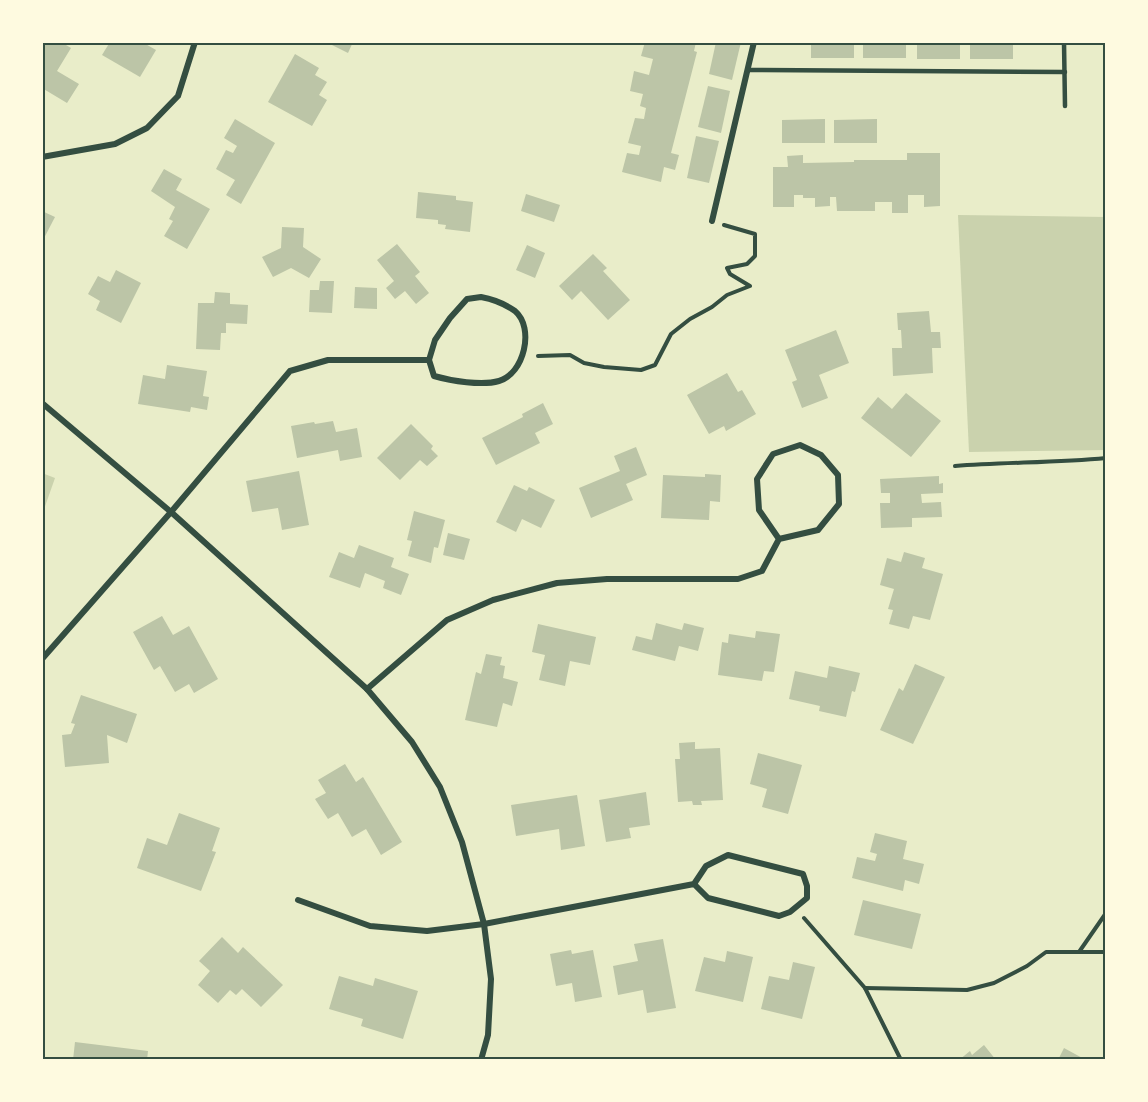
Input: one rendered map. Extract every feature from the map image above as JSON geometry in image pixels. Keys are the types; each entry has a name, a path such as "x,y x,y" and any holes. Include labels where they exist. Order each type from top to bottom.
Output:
{"street":[{"path":"42,157 115,144 147,128 172,104 177,96 195,42"},
{"path":"712,221 754,42"},
{"path":"481,297 494,300 516,312 526,328 523,354 514,371 499,381 455,382 434,376 429,360 435,340 467,299 481,297"},
{"path":"42,659 171,512 290,371 328,360 429,360"},
{"path":"42,403 171,512 367,689 412,742 440,787 462,842 484,924 491,979 488,1035 481,1060"},
{"path":"800,445 821,455 837,475 839,504 818,531 779,539 759,510 757,478 773,454 800,445"},
{"path":"367,689 447,620 493,600 557,583 607,579 738,579 762,571 779,539"},
{"path":"298,900 370,926 427,931 484,924 694,884 706,866 728,855 803,874 807,886 807,898 796,908 779,916 708,898 694,884"}],"lane":[{"path":"1064,42 1065,106"},
{"path":"748,70 1065,72"}],"path":[{"path":"523,354 550,357 570,355 584,363 604,368 641,370 656,365 671,334 727,295 750,286 726,268 747,264 755,256 755,234 712,221"},
{"path":"955,466 1106,458"},
{"path":"796,908 865,988 901,1060"},
{"path":"1078,952 1106,913"},
{"path":"865,988 967,990 994,983 1027,966 1046,952 1106,952"}],"green space":[{"path":"958,215 1106,217 1106,450 969,452"},
{"path":"42,473 55,478 42,515"}],"building":[{"path":"42,42 61,42 71,48 57,71 79,84 67,103 42,88"},
{"path":"110,42 142,42 156,50 140,77 102,55"},
{"path":"326,42 353,42 348,53"},
{"path":"645,42 696,42 694,51 697,52 671,153 679,155 675,170 664,167 661,182 622,172 627,153 639,155 641,146 628,143 635,118 644,119 646,108 640,106 643,94 630,91 634,71 649,75 653,59 641,56"},
{"path":"716,42 741,42 732,80 709,74"},
{"path":"811,42 854,42 854,58 811,58"},
{"path":"863,42 906,42 906,58 863,58"},
{"path":"917,42 960,42 960,59 917,59"},
{"path":"970,42 1013,42 1013,59 970,59"},
{"path":"295,54 319,68 315,75 327,82 319,95 327,100 312,126 268,102"},
{"path":"708,86 730,91 721,133 698,127"},
{"path":"235,119 275,143 241,204 226,195 235,180 216,169 226,150 233,153 237,146 224,138"},
{"path":"825,119 825,143 782,143 782,120"},
{"path":"877,119 877,143 834,143 834,120"},
{"path":"696,136 719,141 709,183 687,178"},
{"path":"907,153 940,153 940,206 924,207 924,195 908,195 908,213 892,213 892,202 875,202 875,211 837,211 836,197 830,197 830,206 815,207 815,198 794,195 794,207 773,207 773,167 788,167 787,156 803,155 803,163 854,162 854,160 907,160"},
{"path":"164,169 182,179 176,190 210,209 187,249 164,236 173,221 169,219 175,207 151,191"},
{"path":"418,192 456,196 456,200 473,202 470,232 445,229 446,225 438,224 438,220 416,218"},
{"path":"526,194 560,205 554,222 521,211"},
{"path":"42,211 55,217 42,242"},
{"path":"282,227 304,228 303,247 321,259 309,278 291,268 273,277 262,257 281,248"},
{"path":"397,244 420,272 415,276 429,293 416,304 405,291 395,299 386,288 394,281 377,260"},
{"path":"527,245 545,253 535,278 516,270"},
{"path":"593,254 607,268 603,271 630,300 608,320 581,291 572,300 559,286"},
{"path":"116,270 141,283 121,323 96,310 100,301 88,294 98,276 110,282"},
{"path":"320,281 334,281 332,313 309,312 310,290 319,290"},
{"path":"355,287 377,288 377,309 354,308"},
{"path":"215,292 230,293 230,304 248,305 247,324 226,323 226,333 221,333 220,350 196,349 198,303 214,303"},
{"path":"929,311 931,332 940,332 941,348 932,348 933,373 893,376 892,348 902,348 897,313"},
{"path":"836,330 849,363 819,375 828,398 802,408 792,382 797,380 785,350"},
{"path":"167,365 207,371 203,396 209,397 207,410 191,407 190,412 138,404 143,375 165,379"},
{"path":"727,373 738,392 742,390 756,414 726,431 724,426 709,434 687,395"},
{"path":"906,393 941,421 911,457 861,418 878,397 892,409"},
{"path":"543,403 553,424 535,433 540,443 496,465 482,438 523,417 522,414"},
{"path":"333,421 336,432 357,428 362,457 340,461 338,450 297,458 291,426"},
{"path":"411,424 433,446 431,449 438,456 427,466 420,460 400,480 377,458"},
{"path":"636,447 647,475 626,484 633,500 591,518 579,488 620,471 614,456"},
{"path":"299,471 309,525 282,530 278,508 252,512 246,481"},
{"path":"705,474 721,475 720,502 710,501 709,520 661,518 663,475 705,477"},
{"path":"939,476 939,484 943,483 943,493 921,494 922,503 941,502 942,517 912,518 912,527 881,528 880,503 890,503 890,493 881,493 880,479"},
{"path":"514,485 527,491 529,487 555,500 541,528 522,519 516,532 496,522"},
{"path":"414,511 445,520 438,548 434,547 431,563 408,556 412,541 407,540"},
{"path":"448,533 470,539 464,560 443,555"},
{"path":"359,545 394,558 391,567 409,574 401,595 383,588 385,581 365,573 360,588 329,577 339,552 354,558"},
{"path":"904,552 925,558 922,568 943,574 930,620 913,616 909,629 889,624 893,610 888,609 894,589 880,585 887,558 901,562"},
{"path":"162,616 173,635 189,626 218,679 194,693 189,684 175,692 160,666 154,670 133,632"},
{"path":"656,623 682,630 684,623 704,628 698,651 679,646 675,661 632,650 636,636 652,640"},
{"path":"538,624 596,637 590,665 570,661 565,686 539,680 545,655 532,652"},
{"path":"756,631 780,634 774,672 764,671 762,681 718,675 722,642 728,643 729,634 755,638"},
{"path":"486,654 502,657 500,665 505,666 503,678 518,682 512,706 503,703 497,727 465,720 476,672 481,674"},
{"path":"915,664 945,677 913,744 880,730 899,688 903,691"},
{"path":"829,666 860,673 855,692 852,691 846,717 819,711 820,706 789,699 795,671 827,678"},
{"path":"81,695 137,714 127,743 107,735 109,763 65,767 62,735 71,734 75,724 71,723"},
{"path":"695,742 695,749 720,748 723,800 701,801 702,805 693,805 692,801 678,802 675,759 680,759 679,743"},
{"path":"758,753 802,765 788,814 762,807 767,789 750,784"},
{"path":"345,764 356,782 363,777 402,842 381,855 366,829 352,837 338,813 328,819 315,799 326,793 318,780"},
{"path":"646,792 650,825 629,828 631,838 606,842 599,800"},
{"path":"577,795 585,846 561,850 559,829 516,836 511,805"},
{"path":"179,813 220,828 212,851 216,852 201,891 137,868 147,838 167,845"},
{"path":"875,833 907,841 903,859 924,864 919,884 905,880 903,891 852,878 857,857 875,861 877,854 870,852"},
{"path":"863,900 921,914 912,949 854,935"},
{"path":"222,937 238,953 243,947 283,985 261,1007 242,989 236,995 230,990 218,1003 198,985 210,971 199,961"},
{"path":"663,939 676,1008 647,1013 643,990 618,995 613,966 638,961 634,944"},
{"path":"571,950 572,954 593,950 602,997 575,1002 572,983 556,986 550,954"},
{"path":"727,951 753,957 743,1002 695,991 704,957 725,962"},
{"path":"793,962 815,967 802,1019 761,1009 769,976 789,980"},
{"path":"339,976 373,986 375,978 418,991 403,1039 361,1026 363,1019 329,1009"},
{"path":"75,1042 148,1051 147,1060 73,1060"},
{"path":"984,1045 996,1060 959,1060 970,1051 972,1055"},
{"path":"1064,1048 1086,1060 1058,1060"}]}
